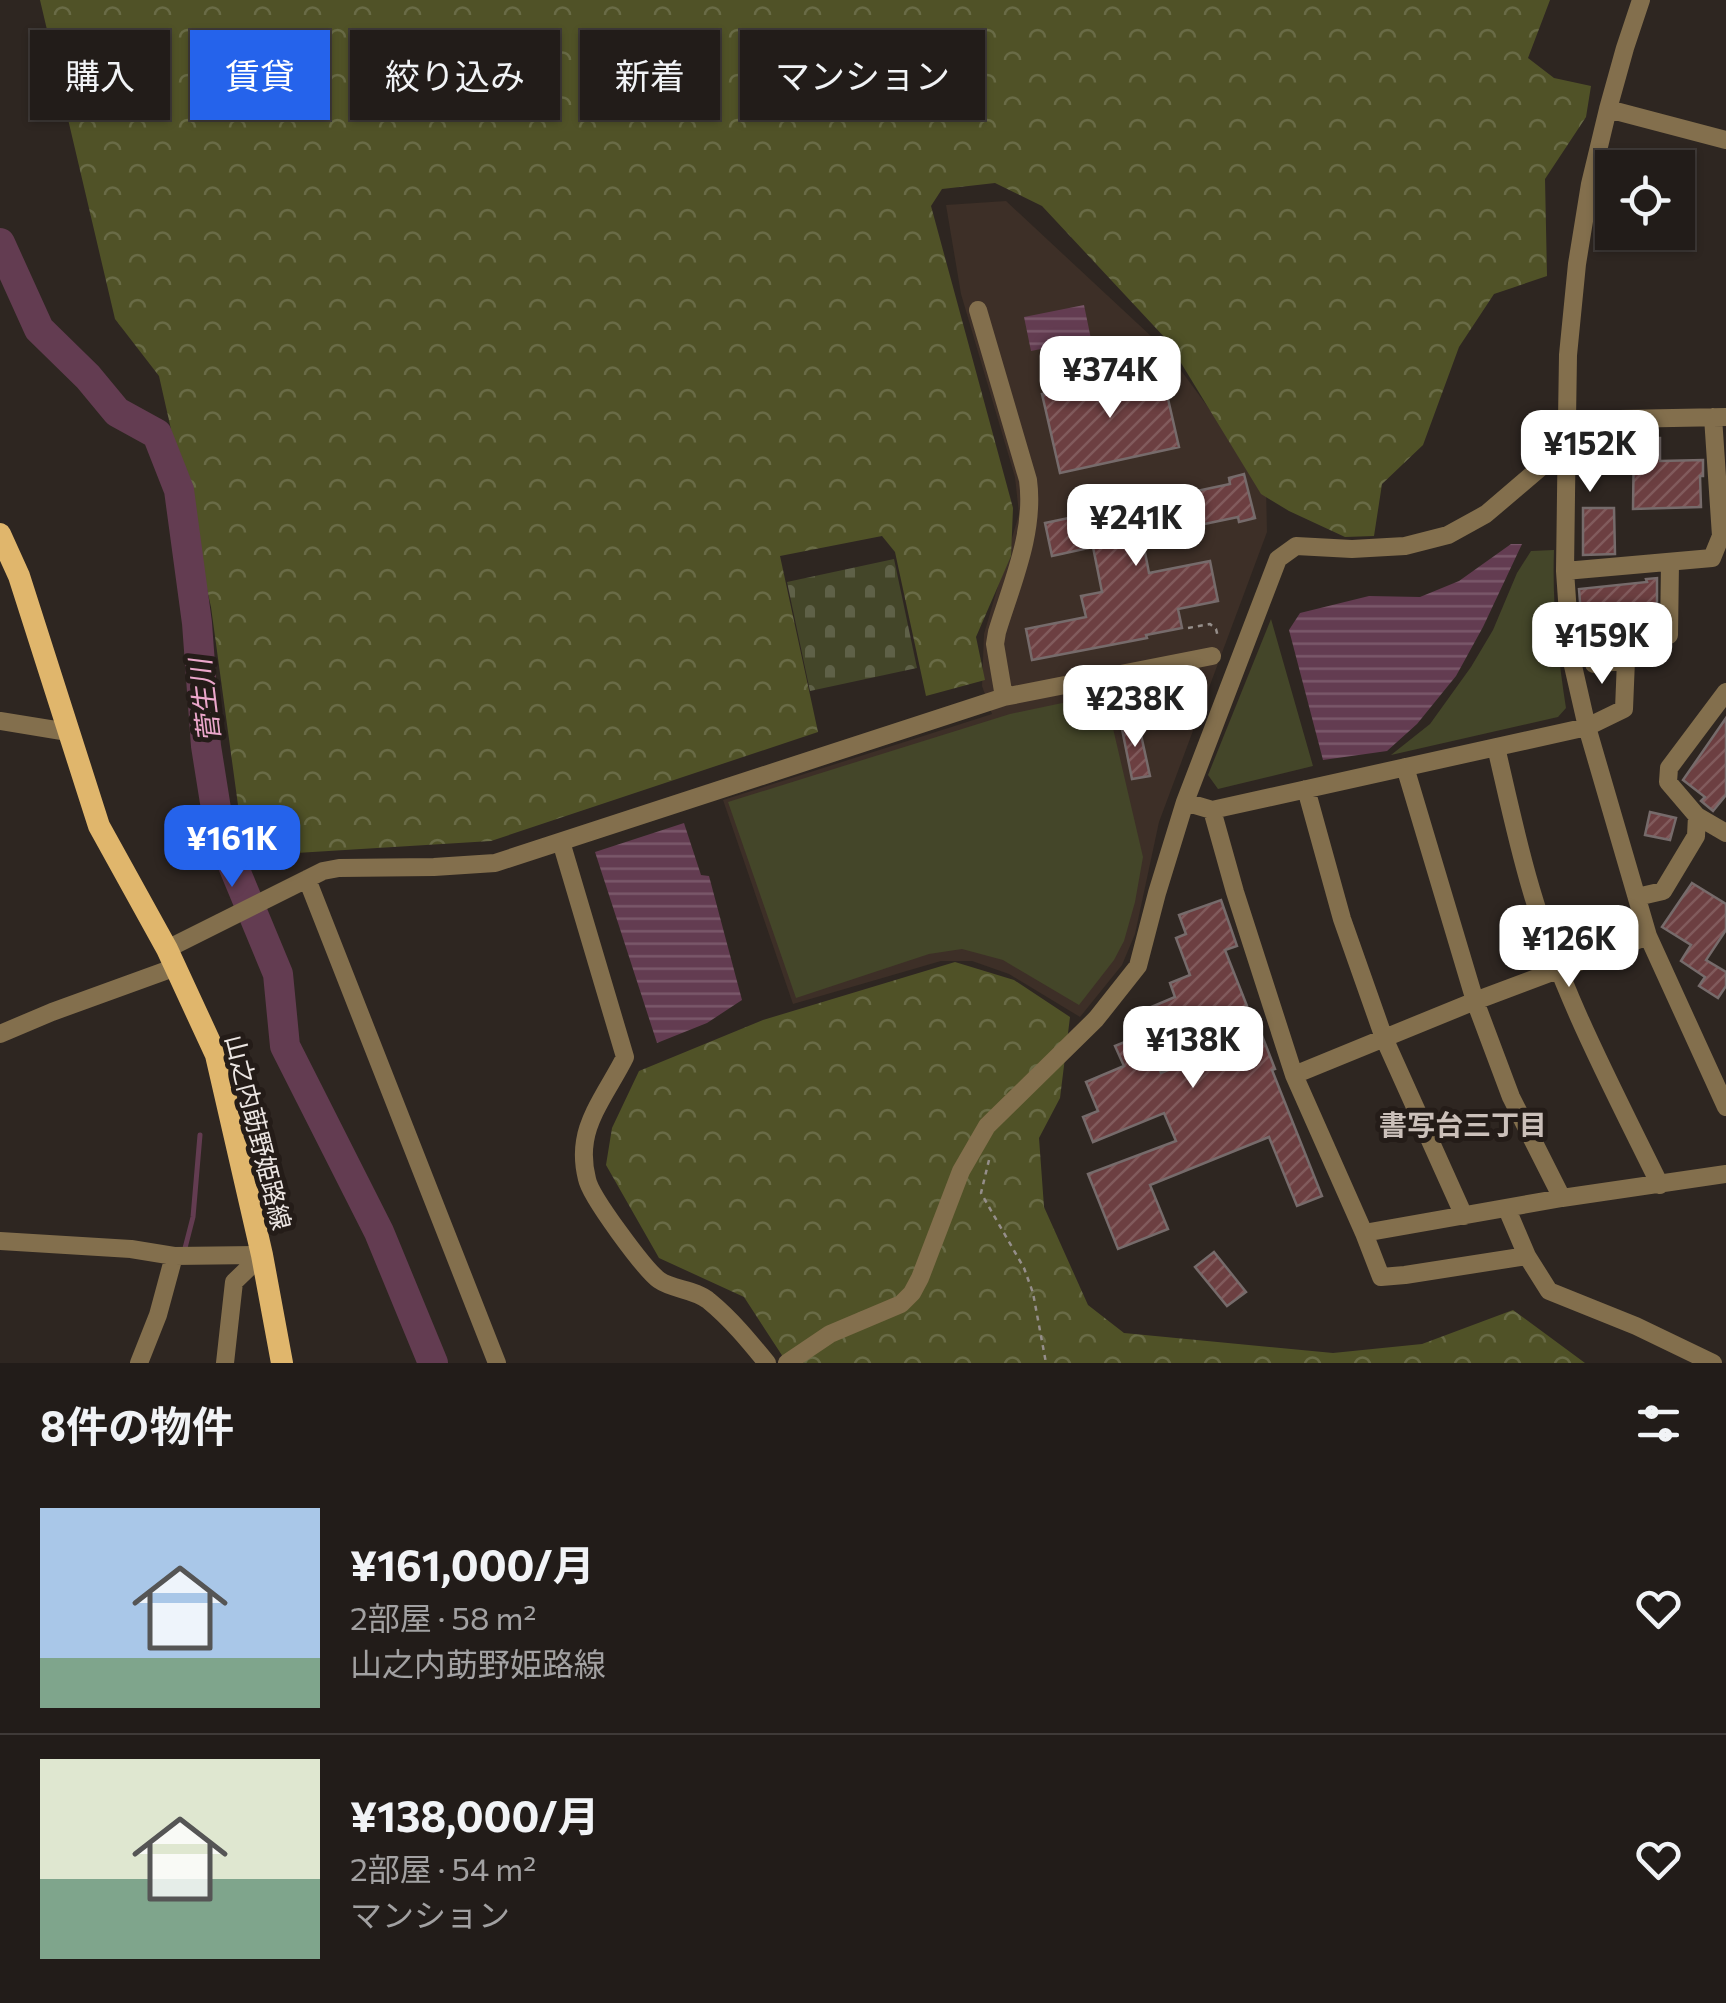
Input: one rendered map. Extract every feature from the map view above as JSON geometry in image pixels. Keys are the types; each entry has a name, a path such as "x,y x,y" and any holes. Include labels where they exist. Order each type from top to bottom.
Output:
{"main road":[{"name":"山之内莇野姫路線","path":"0,534 19,576 99,826 176,952 216,1055 262,1255 282,1363"}],"street":[{"path":"1642,0 1624,48 1590,184 1568,354 1565,571 1571,657 1587,727 1648,936 1726,1107"},
{"path":"1608,109 1726,140"},
{"path":"978,310 1031,502 1028,530 996,632 1004,697"},
{"path":"1565,571 1712,558 1724,536 1720,417 1567,420"},
{"path":"787,1363 830,1334 901,1304 912,1293 961,1172 987,1126 1096,1019 1138,966 1185,802 1278,558 1296,546 1405,546 1448,535 1486,514 1567,446"},
{"path":"1571,657 1669,634 1670,562"},
{"path":"0,1034 176,952 303,880 339,868 495,863 1004,697 1214,649"},
{"path":"1185,802 1212,810 1587,727 1624,709 1626,660 1594,664 1592,652"},
{"path":"1726,692 1669,768 1668,782 1696,816 1726,832"},
{"path":"0,721 68,732"},
{"path":"1496,747 1532,891 1560,969 1602,1067 1660,1185"},
{"path":"1405,767 1475,1001 1511,1098 1562,1198"},
{"path":"1306,789 1342,919 1384,1038 1464,1216"},
{"path":"1212,810 1294,1075 1381,1277 1527,1256"},
{"path":"1636,897 1663,892 1696,836 1696,816"},
{"path":"556,843 562,845 625,1057 585,1138 587,1183 630,1246 659,1280 704,1296 768,1363"},
{"path":"303,880 498,1363"},
{"path":"1294,1075 1648,936"},
{"path":"1364,1233 1726,1174"},
{"path":"1507,1209 1527,1256 1549,1291 1636,1326 1712,1363"},
{"path":"0,1242 130,1249 174,1256 262,1255"},
{"path":"225,1363 234,1282 262,1255"},
{"path":"139,1363 174,1256"}],"path":[{"path":"1188,628 1210,624 1218,638 1214,649"},
{"path":"990,1156 981,1193 1024,1268 1033,1293 1046,1363"}],"shaded area":[{"path":"1006,201 1166,350 1266,486 1267,532 1159,822 1135,934 1122,965 1080,1017 1009,974 972,961 941,961 793,1004 723,800 992,714 982,686 984,634 1019,514 1015,477 961,294 946,205"},
{"path":"1084,305 1091,339 1031,351 1024,317"},
{"path":"1511,544 1522,544 1483,627 1456,676 1417,724 1387,751 1323,760 1289,630 1300,613 1369,596 1420,597 1459,581"},
{"path":"684,823 701,875 709,876 742,1000 707,1023 657,1043 595,852"}],"green space":[{"path":"40,0 1550,0 1528,58 1554,78 1591,86 1586,117 1545,179 1547,276 1494,294 1459,347 1423,445 1382,484 1374,536 1345,537 1261,494 1167,340 1042,206 995,183 942,189 931,206 1013,508 1011,556 976,637 985,680 926,696 895,552 882,536 780,556 818,732 491,841 280,854 241,827 211,607 159,376 115,319 68,120 170,120 170,30 47,30"},
{"path":"1554,550 1556,629 1566,708 1558,717 1391,755 1430,724 1471,667 1531,551"},
{"path":"894,559 917,668 810,691 787,582"},
{"path":"1271,619 1313,766 1218,789 1208,775"},
{"path":"1105,694 1143,857 1124,941 1079,1005 1003,960 962,949 929,954 796,998 728,802 1010,714"},
{"path":"955,962 1014,980 1070,1017 1060,1098 1039,1138 1044,1207 1088,1305 1124,1333 1333,1353 1422,1344 1513,1310 1585,1363 787,1363 744,1297 659,1258 606,1165 612,1128 639,1071 763,1020"}],"building":[{"path":"1161,368 1179,447 1060,473 1042,394"},
{"path":"1634,438 1660,438 1660,461 1703,460 1701,507 1633,509"},
{"path":"1244,474 1255,518 1239,522 1238,517 1142,537 1149,573 1210,561 1218,601 1178,609 1182,628 1032,660 1026,629 1086,617 1081,596 1102,592 1093,547 1052,556 1045,523 1230,484 1229,478"},
{"path":"1583,508 1614,508 1615,554 1583,555"},
{"path":"1657,578 1657,604 1650,605 1652,626 1625,632 1623,611 1581,615 1579,589"},
{"path":"1726,718 1726,795 1713,811 1701,801 1705,797 1683,780"},
{"path":"1138,721 1150,776 1132,779 1121,724"},
{"path":"1650,812 1676,818 1670,840 1645,835"},
{"path":"1692,883 1726,904 1726,930 1706,960 1726,972 1726,986 1718,998 1699,986 1705,977 1681,961 1691,945 1662,927"},
{"path":"1221,900 1237,946 1225,950 1258,1034 1261,1033 1322,1196 1297,1206 1269,1137 1150,1185 1168,1229 1118,1249 1088,1174 1176,1141 1164,1113 1093,1142 1083,1117 1098,1111 1086,1082 1124,1066 1115,1046 1144,1034 1161,1073 1234,1044 1221,1010 1159,1034 1149,1008 1175,997 1170,983 1190,975 1176,938 1186,934 1179,915"},
{"path":"1214,1252 1246,1292 1227,1306 1195,1267"}],"waterway":[{"name":"菅生川","path":"0,243 39,329 117,412 157,434 179,490 197,623 206,746 220,834 278,974 285,1046 379,1232 433,1363"},
{"path":"184,1252 193,1217 200,1135"}],"district":[{"name":"書写台三丁目","path":"1463,1124"}]}
